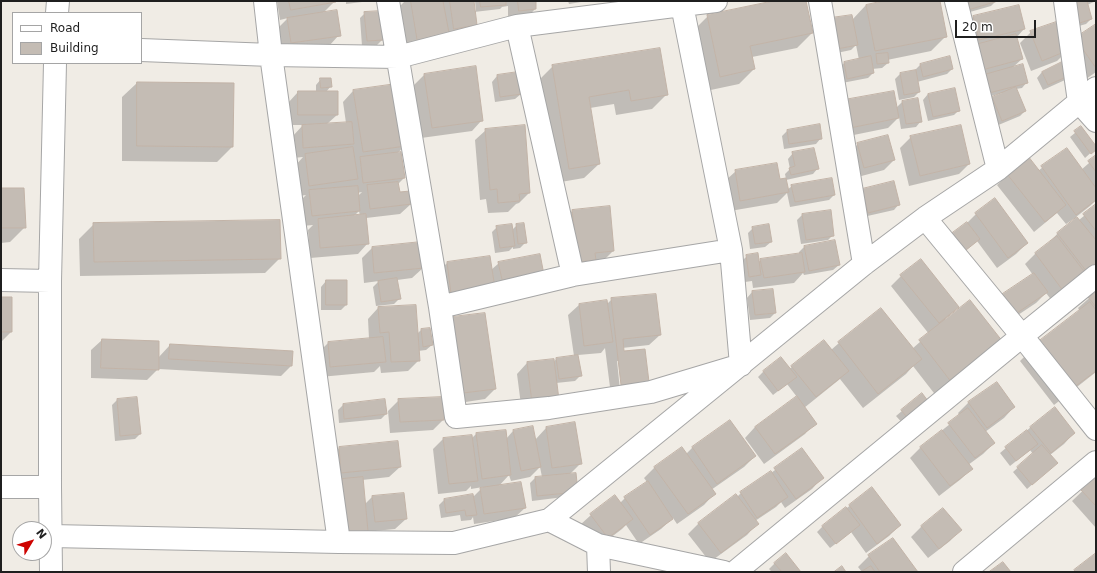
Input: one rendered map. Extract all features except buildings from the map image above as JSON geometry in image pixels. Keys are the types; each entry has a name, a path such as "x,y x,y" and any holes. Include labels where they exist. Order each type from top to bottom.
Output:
{"street":[{"path":"57,12 58,1"},
{"path":"265,1 339,542"},
{"path":"388,1 440,307 456,417 549,408 651,392 741,365"},
{"path":"142,50 272,55 398,57 517,26 681,3 716,1"},
{"path":"820,1 864,264"},
{"path":"956,1 998,169"},
{"path":"1065,1 1079,102 1096,120"},
{"path":"681,3 732,250 741,365"},
{"path":"517,26 573,275"},
{"path":"51,521 50,281 55,64"},
{"path":"52,536 454,543 550,520 864,264 925,218 998,169 1096,88"},
{"path":"925,218 1096,429"},
{"path":"440,307 573,275 732,250"},
{"path":"735,572 1096,276"},
{"path":"1,280 50,281"},
{"path":"964,572 1096,462"},
{"path":"1,486 50,487"},
{"path":"550,520 598,545 724,572"},
{"path":"598,545 599,572"},
{"path":"51,561 51,572"}]}
